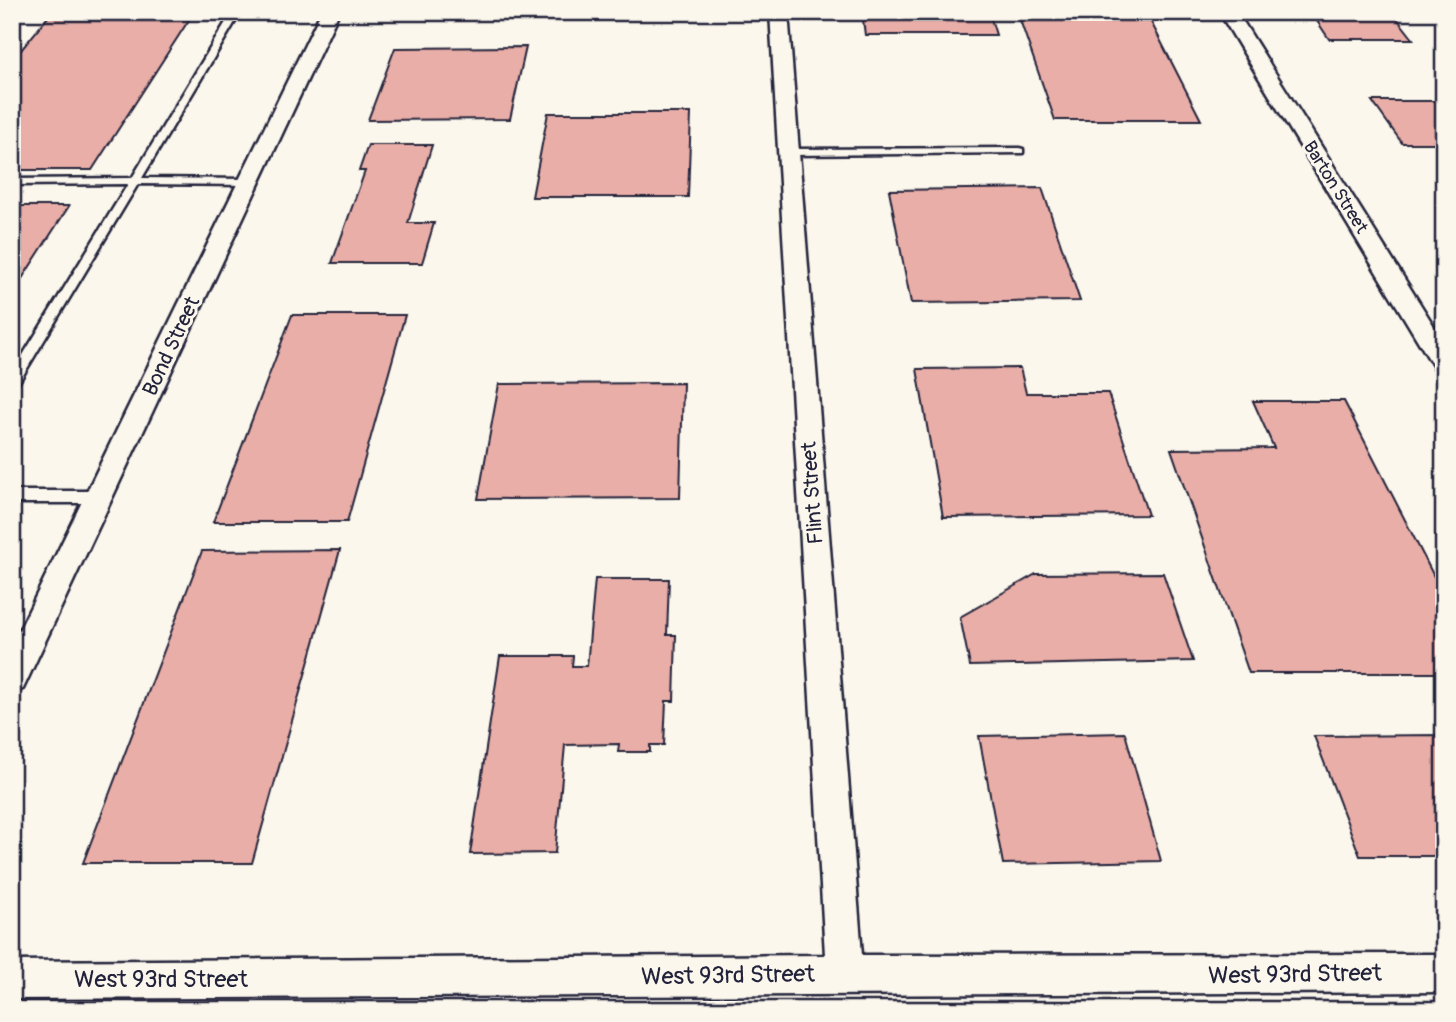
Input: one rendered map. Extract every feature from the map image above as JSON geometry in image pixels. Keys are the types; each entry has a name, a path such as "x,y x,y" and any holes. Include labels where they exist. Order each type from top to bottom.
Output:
{"street":[{"name":"Bond Street","path":"12,679 330,12"},
{"name":"Flint Street","path":"779,12 845,974"},
{"name":"Barton Street","path":"1228,12 1444,363"},
{"name":"West 93rd Street","path":"12,980 1444,973"}],"lane":[{"path":"12,384 237,12"},
{"path":"789,152 1019,151"},
{"path":"12,182 249,181"},
{"path":"12,497 99,497"}],"building":[{"path":"52,12 194,12 92,170 12,170 12,61"},
{"path":"862,12 989,12 996,35 865,35"},
{"path":"1311,12 1392,12 1413,39 1329,39"},
{"path":"1111,16 1148,16 1201,120 1055,120 1020,20 1113,20"},
{"path":"526,47 510,119 368,120 395,48"},
{"path":"1372,101 1444,101 1444,143 1402,143"},
{"path":"548,113 691,113 688,197 532,197"},
{"path":"368,145 432,145 408,223 434,223 422,263 332,263 365,171 359,171"},
{"path":"1042,188 1080,301 911,303 889,190"},
{"path":"12,206 69,206 12,294"},
{"path":"292,315 405,315 347,522 213,522"},
{"path":"1020,368 1026,393 1108,393 1148,515 943,517 917,369"},
{"path":"683,383 680,498 478,499 499,384"},
{"path":"1253,401 1344,401 1444,596 1444,673 1249,673 1171,449 1274,448"},
{"path":"340,550 252,863 83,863 202,551"},
{"path":"1163,573 1193,661 970,666 960,617 1036,574"},
{"path":"595,579 669,579 667,635 676,635 674,701 666,701 664,745 650,745 650,752 618,752 619,744 565,745 555,853 470,854 500,656 573,656 572,666 587,666"},
{"path":"1125,733 1161,861 1003,864 979,736"},
{"path":"1444,735 1444,856 1360,856 1314,736"}]}
